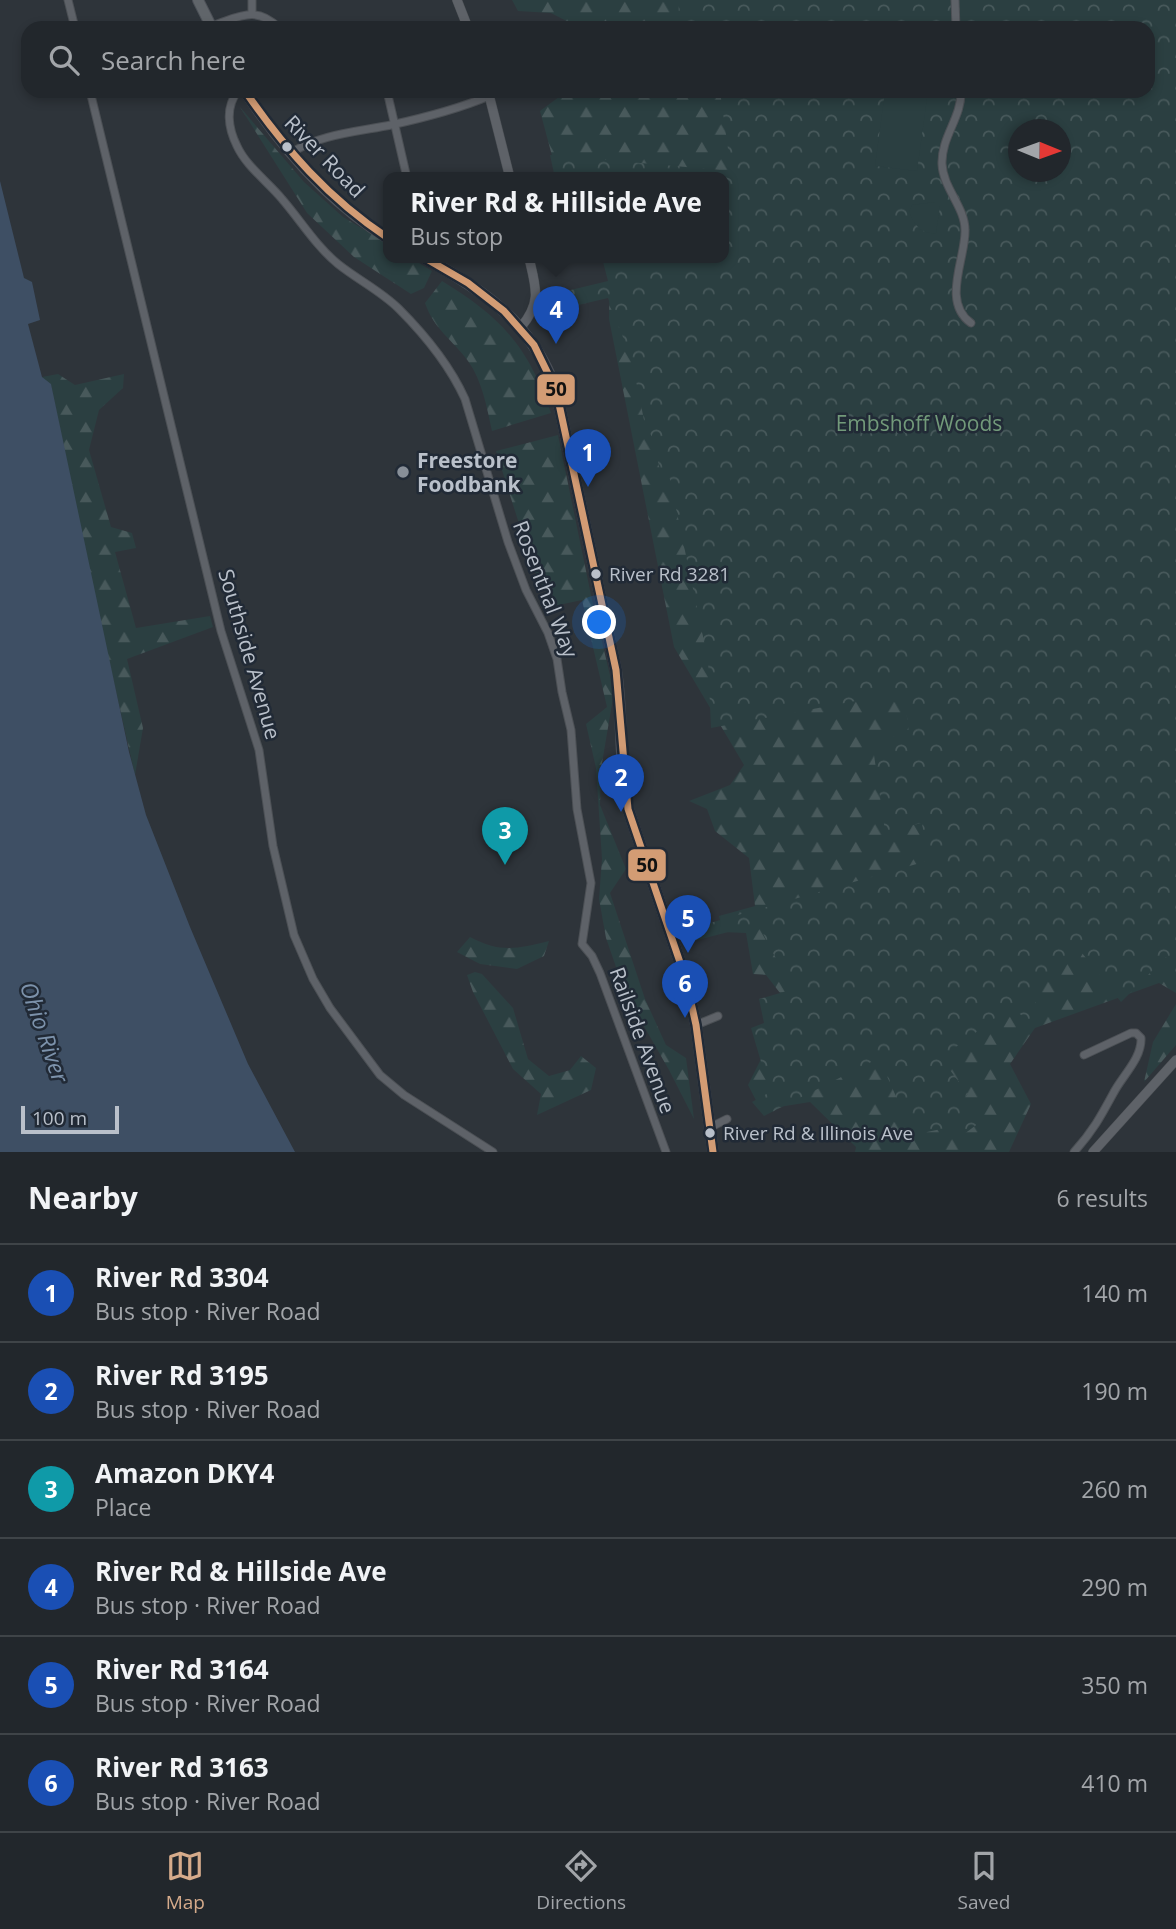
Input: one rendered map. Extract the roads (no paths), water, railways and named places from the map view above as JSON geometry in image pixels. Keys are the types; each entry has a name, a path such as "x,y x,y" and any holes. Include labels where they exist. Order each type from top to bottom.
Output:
{"main road":[{"path":"198,0 208,21"},
{"name":"River Road","path":"250,98 292,153 339,200 383,234"},
{"path":"434,263 477,288 507,311 521,327 548,369 556,390 616,670 628,809 679,956 696,1025 713,1152"}],"street":[{"path":"68,0 73,21"},
{"path":"252,0 252,13"},
{"path":"457,0 465,21"},
{"path":"954,0 956,21"},
{"path":"229,21 252,13 272,21"},
{"name":"Southside Avenue","path":"92,98 221,632 259,750 273,846 294,935 313,979 330,1008 380,1076 404,1095 493,1152"},
{"name":"Rosenthal Way","path":"233,98 228,115 236,146 247,162 285,202 318,246 401,310 455,377 465,400 508,542 557,659 571,730 577,809 591,883 582,944"},
{"path":"388,98 406,172"},
{"path":"292,153 310,143 394,125 459,107 480,98"},
{"path":"490,98 508,172"},
{"path":"961,98 960,110 946,136 942,164 944,177 964,222 965,236 956,295 961,312 971,323"},
{"path":"521,327 532,314 537,298 530,263"},
{"name":"Railside Avenue","path":"582,944 592,956 600,973 666,1152"},
{"path":"696,1025 718,1016"},
{"path":"1074,1152 1099,1122 1113,1093 1138,1054 1141,1038 1136,1033 1129,1034 1084,1055"},
{"path":"1093,1152 1176,1060"},
{"path":"709,1128 727,1119"}],"water":[{"name":"Ohio River","path":"0,181 24,278 32,282 40,320 28,324 42,377 51,384 129,752 146,815 248,1064 295,1152 0,1152"}],"place":[{"name":"River Rd & Hillside Ave","path":"556,344"},
{"name":"Freestore Foodbank","path":"403,472"},
{"name":"River Rd 3304","path":"588,487"},
{"name":"River Rd 3281","path":"596,574"},
{"name":"River Rd 3195","path":"621,812"},
{"name":"Amazon DKY4","path":"505,865"},
{"name":"River Rd 3164","path":"688,953"},
{"name":"River Rd 3163","path":"685,1018"},
{"name":"River Rd & Illinois Ave","path":"710,1133"}],"park label":[{"name":"Embshoff Woods","path":"919,423"}]}
